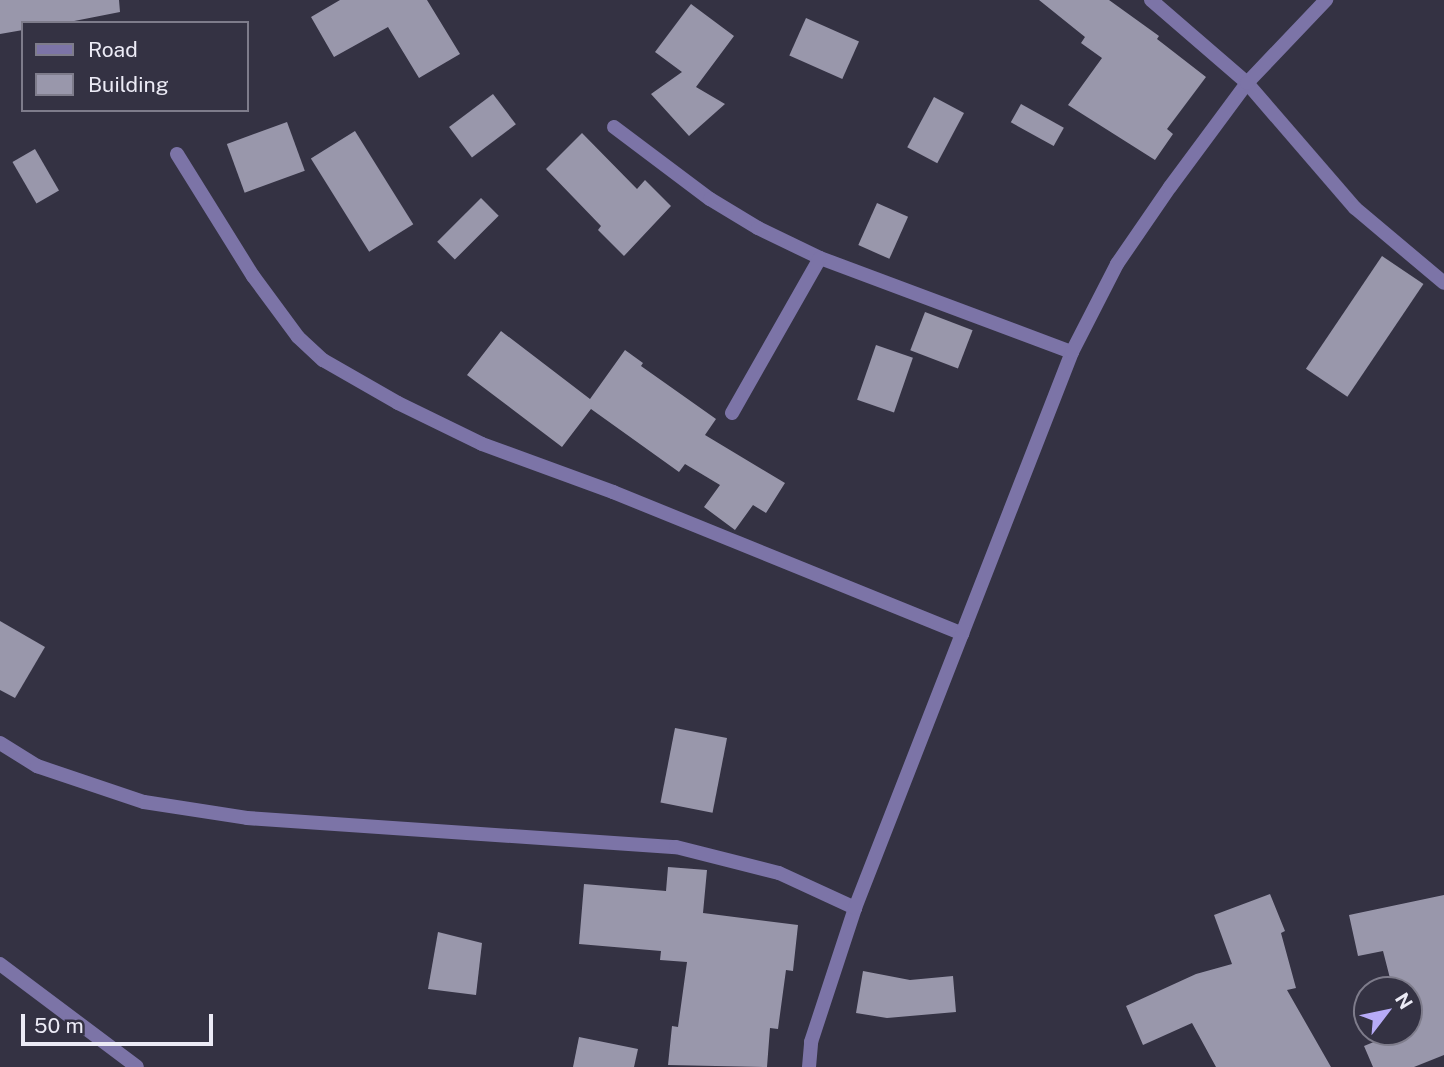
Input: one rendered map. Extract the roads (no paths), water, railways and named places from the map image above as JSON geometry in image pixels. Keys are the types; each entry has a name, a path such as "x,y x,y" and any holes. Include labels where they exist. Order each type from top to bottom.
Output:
{"street":[{"path":"1151,0 1247,83 1355,208 1444,283"},
{"path":"809,1067 814,1030 855,908 1072,352 1117,264 1247,83 1325,0"},
{"path":"614,127 710,199 758,228 820,258 1072,352"},
{"path":"177,154 253,276 298,337 323,360 398,403 482,444 613,492 962,634"},
{"path":"732,413 820,258"},
{"path":"0,743 37,766 144,802 247,818 676,847 779,873 855,908"},
{"path":"0,964 137,1067"}]}
